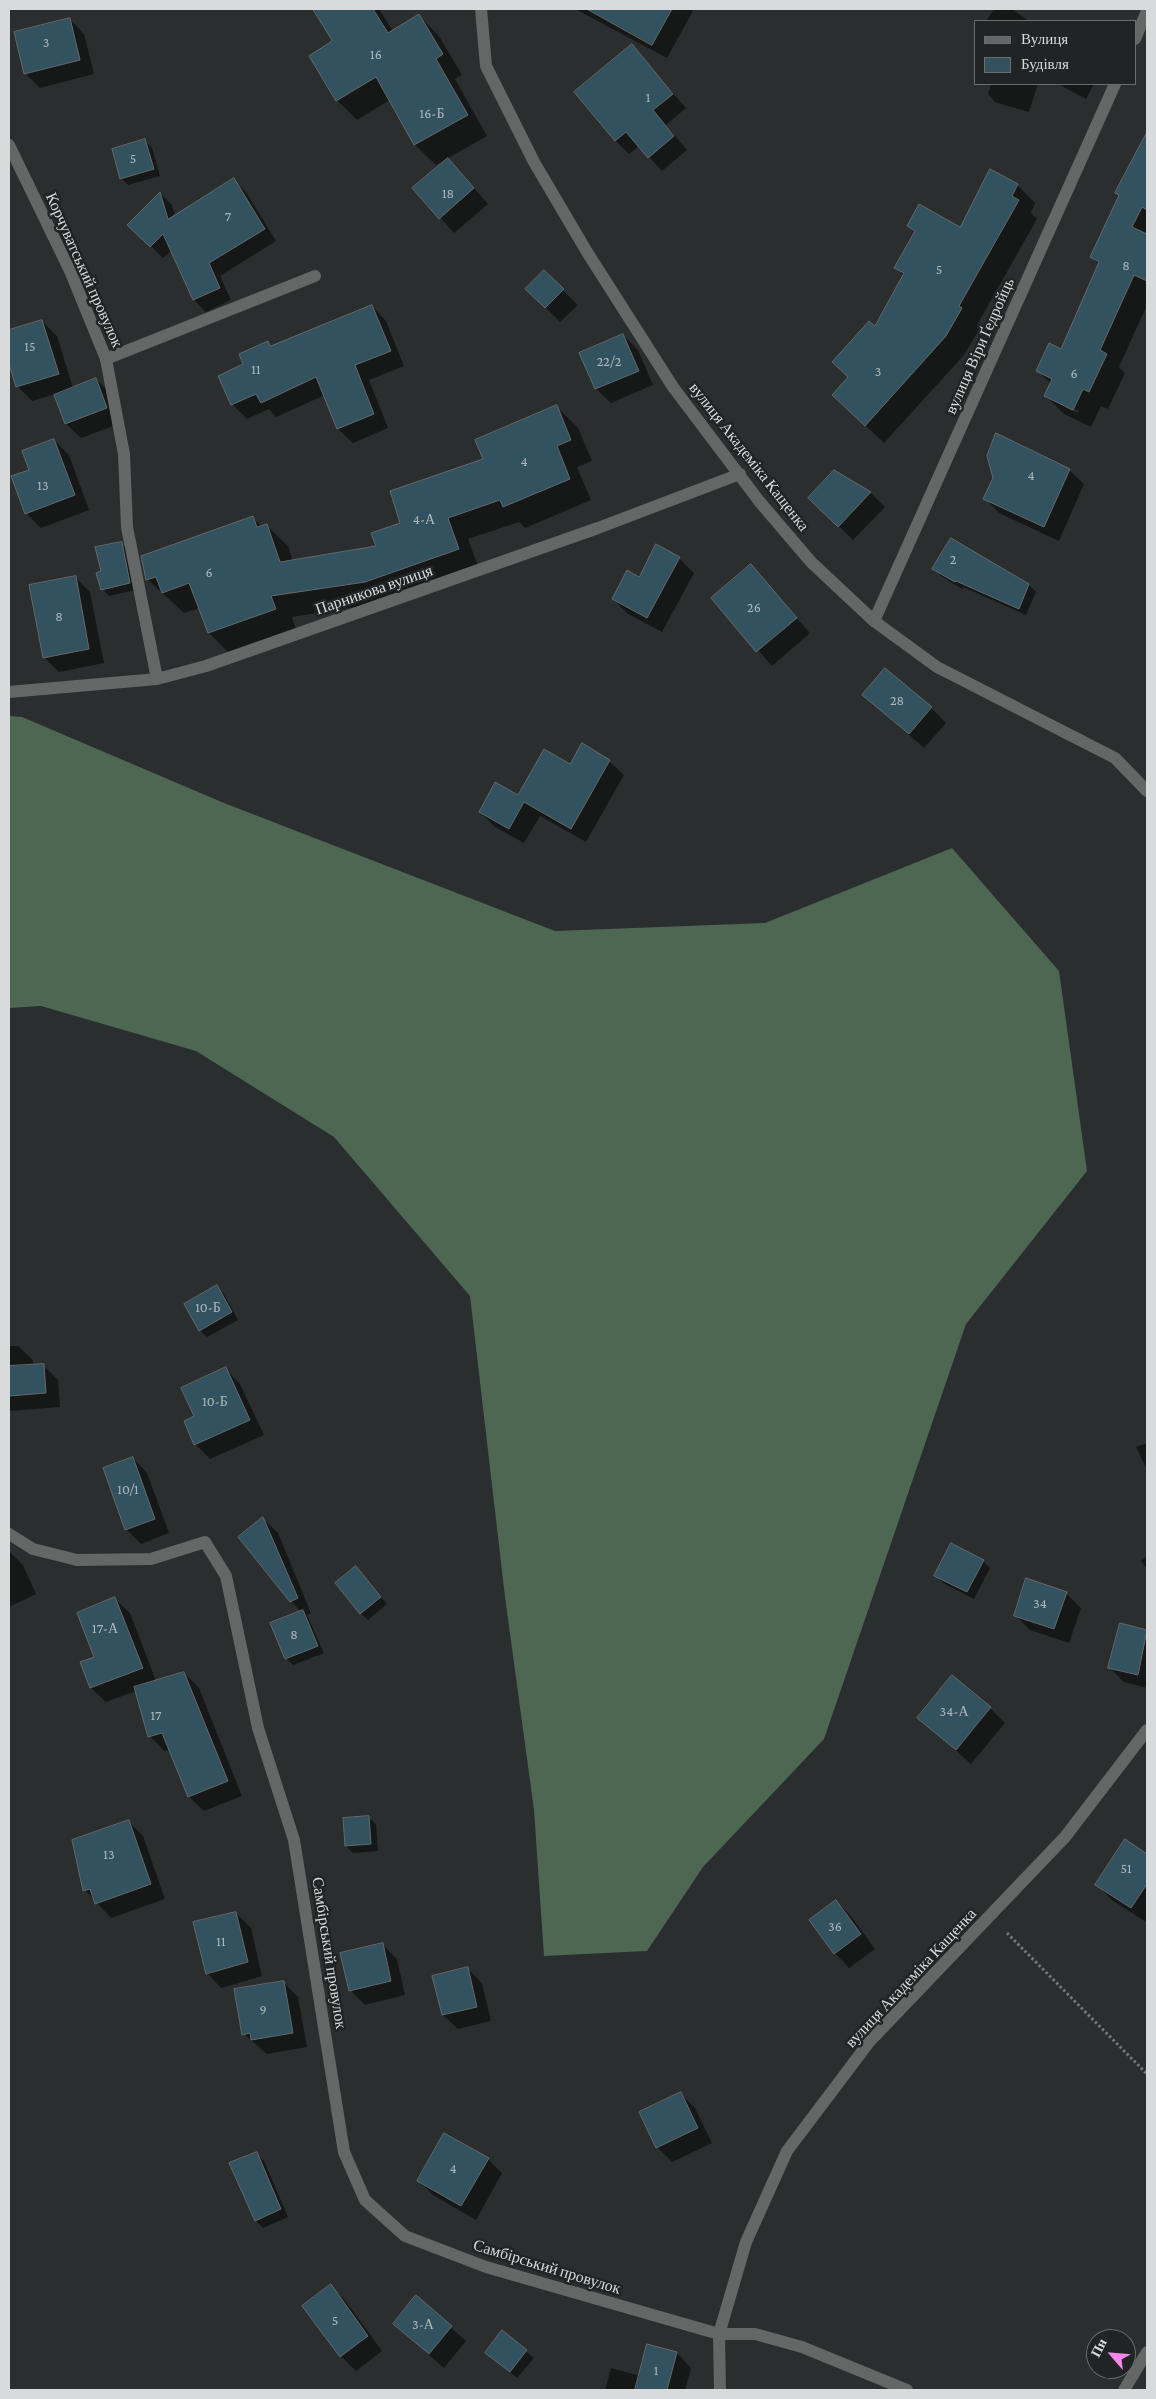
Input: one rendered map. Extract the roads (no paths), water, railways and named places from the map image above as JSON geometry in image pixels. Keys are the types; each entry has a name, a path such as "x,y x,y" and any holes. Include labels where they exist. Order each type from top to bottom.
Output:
{"street":[{"name":"вулиця Академіка Кащенка","path":"481,9 486,66 534,162 587,252 673,387 759,500 811,562 874,621 937,667 1115,758 1147,791"},
{"path":"1136,37 1147,11"},
{"name":"вулиця Віри Ґедройць","path":"874,621 1115,85"},
{"name":"Корчуватський провулок","path":"9,145 71,273 106,359 124,454 126,527 157,679"},
{"path":"106,359 315,276"},
{"name":"Парникова вулиця","path":"9,692 157,679 206,666 598,528 740,474"},
{"name":"Самбірський провулок","path":"9,1534 33,1549 77,1560 151,1559 205,1542 226,1576 258,1728 294,1840 344,2152 365,2200 405,2236 486,2267 719,2334"},
{"name":"вулиця Академіка Кащенка","path":"720,2390 719,2334 746,2242 787,2151 870,2041 1065,1838 1147,1730"},
{"path":"719,2334 755,2334 802,2347 907,2390"},
{"path":"1124,2390 1147,2352"}]}
